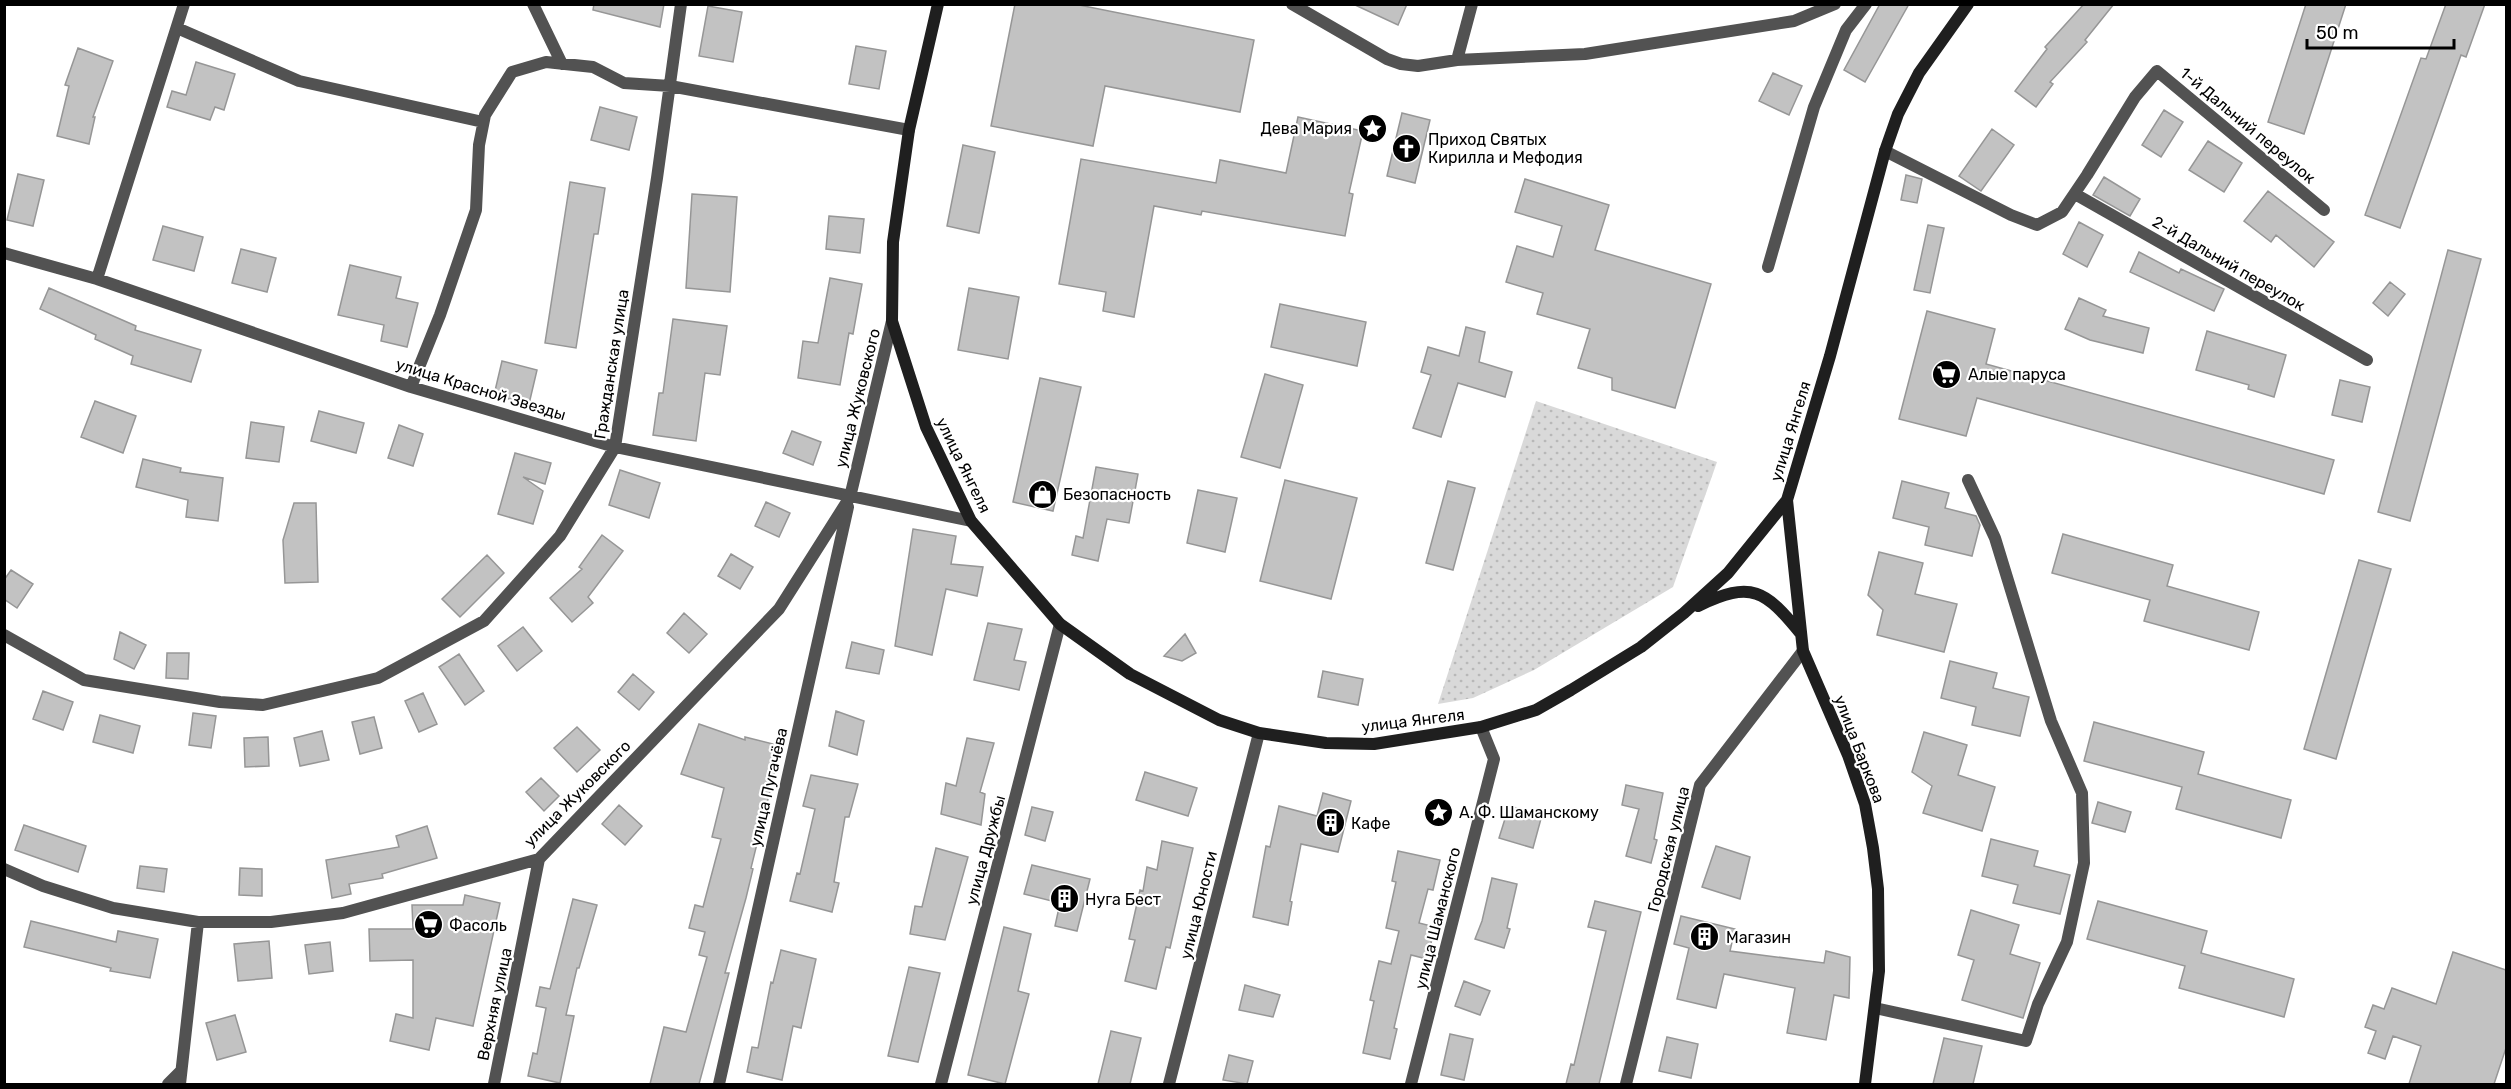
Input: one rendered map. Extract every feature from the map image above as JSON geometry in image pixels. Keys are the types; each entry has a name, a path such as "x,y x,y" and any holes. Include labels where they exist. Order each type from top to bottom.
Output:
{"street":[{"path":"97,279 184,4"},
{"path":"532,4 562,64"},
{"name":"Гражданская улица","path":"4,635 84,680 220,702 263,705 378,678 484,621 560,536 615,447 681,4"},
{"name":"улица Янгеля","path":"938,4 909,130 893,242 892,321 926,427 971,521 1060,624 1130,674 1219,720 1259,733 1326,742 1374,744 1481,727 1536,710 1545,705 1641,647 1684,613 1728,573 1787,500 1830,356 1885,151 1898,114 1920,74 1968,4"},
{"path":"1292,4 1387,59 1418,66 1457,60 1585,54 1794,21 1835,4"},
{"path":"1457,60 1472,4"},
{"path":"1768,267 1814,107 1846,30 1866,4"},
{"path":"177,28 299,81 483,122"},
{"path":"411,387 440,315 476,210 479,145 485,115 512,72 546,62 593,67 624,83 670,86 909,130"},
{"name":"1-й Дальний переулок","path":"1885,151 2011,215 2037,225 2062,212 2135,97 2157,71 2324,210"},
{"name":"2-й Дальний переулок","path":"2074,194 2367,360"},
{"name":"улица Красной Звезды","path":"4,253 97,279 411,387 615,447 971,521"},
{"name":"улица Жуковского","path":"4,869 43,886 113,908 198,922 271,922 343,913 539,859 779,609 850,497 892,321"},
{"path":"1875,1008 2026,1041 2038,1004 2067,942 2084,862 2082,793 2050,721 1995,538 1968,480"},
{"name":"улица Пугачёва","path":"719,1084 850,497"},
{"name":"улица Баркова","path":"1787,500 1803,651 1848,755 1865,804 1878,889 1880,971 1864,1084"},
{"path":"1684,613 1725,593 1759,593 1777,605 1802,635"},
{"name":"улица Дружбы","path":"941,1084 1060,624"},
{"name":"Городская улица","path":"1626,1084 1700,785 1803,651"},
{"name":"улица Шаманского","path":"1411,1084 1494,759 1481,727"},
{"name":"улица Юности","path":"1169,1084 1259,733"},
{"name":"Верхняя улица","path":"494,1084 539,859"},
{"path":"180,1084 198,922"},
{"path":"168,1084 182,1071"}],"shaded area":[{"path":"1536,401 1717,462 1673,587 1534,670 1473,698 1438,704"}],"building":[{"path":"594,4 664,4 660,27 593,10"},
{"path":"1015,4 1074,4 1254,40 1240,112 1105,86 1093,146 991,126"},
{"path":"1353,4 1407,4 1398,25"},
{"path":"1880,4 1909,4 1865,82 1844,70"},
{"path":"2084,4 2114,4 2085,40 2087,42 2050,82 2053,84 2036,107 2015,91 2047,49 2045,47"},
{"path":"2306,4 2346,4 2304,134 2268,122"},
{"path":"2446,4 2485,4 2466,57 2461,55 2400,228 2365,215 2421,58 2426,59"},
{"path":"708,6 742,12 733,62 699,56"},
{"path":"856,46 886,51 879,89 849,84"},
{"path":"78,48 113,61 93,117 95,117 89,144 57,136 69,86 65,85"},
{"path":"196,62 235,74 224,110 215,107 210,120 167,107 172,91 186,95"},
{"path":"1773,73 1802,86 1789,115 1759,101"},
{"path":"600,107 637,117 629,150 591,140"},
{"path":"2164,110 2183,122 2161,157 2142,145"},
{"path":"1402,113 1430,120 1415,183 1387,176"},
{"path":"1298,117 1363,131 1349,193 1353,194 1345,236 1202,211 1201,215 1154,206 1134,317 1103,311 1106,292 1059,284 1081,159 1216,183 1220,160 1286,173"},
{"path":"1992,129 2014,145 1981,191 1959,176"},
{"path":"2208,141 2242,163 2224,192 2189,170"},
{"path":"963,145 995,152 979,233 947,226"},
{"path":"18,174 44,180 33,226 7,220"},
{"path":"1906,175 1922,179 1917,203 1901,200"},
{"path":"2104,177 2140,199 2130,216 2093,195"},
{"path":"1525,179 1609,205 1595,250 1711,284 1675,408 1612,390 1612,378 1578,368 1590,329 1537,314 1543,293 1506,282 1517,246 1553,257 1562,226 1515,212"},
{"path":"570,182 605,188 598,234 594,234 576,348 545,343"},
{"path":"2268,191 2334,242 2314,267 2276,235 2271,242 2244,221"},
{"path":"692,194 737,197 730,292 686,288"},
{"path":"829,216 864,219 860,253 826,249"},
{"path":"2079,222 2103,235 2087,267 2063,254"},
{"path":"1928,225 1944,228 1930,293 1914,290"},
{"path":"163,226 203,237 194,271 153,260"},
{"path":"241,249 276,258 267,292 232,283"},
{"path":"2448,250 2481,259 2410,521 2378,512"},
{"path":"2139,252 2179,273 2181,269 2224,289 2214,311 2130,272"},
{"path":"350,265 401,277 396,298 418,303 407,347 381,341 384,325 338,315"},
{"path":"830,278 862,284 853,334 849,333 840,385 798,378 803,341 818,343"},
{"path":"2390,282 2405,294 2388,316 2373,303"},
{"path":"49,288 136,326 135,330 201,350 191,382 131,364 133,356 95,339 96,335 40,309"},
{"path":"969,288 1019,297 1008,359 958,350"},
{"path":"2079,298 2106,310 2103,316 2149,328 2143,353 2090,340 2065,329"},
{"path":"1280,304 1366,322 1357,366 1271,347"},
{"path":"1927,311 1995,329 1986,364 2334,460 2324,494 1977,398 1966,436 1899,419"},
{"path":"673,319 727,326 720,375 705,373 696,441 653,435 659,393 663,393"},
{"path":"1466,327 1485,332 1479,362 1512,372 1505,397 1458,383 1441,437 1413,428 1431,375 1421,372 1428,347 1459,356"},
{"path":"2207,331 2286,355 2274,397 2248,389 2249,385 2196,370"},
{"path":"502,361 537,370 529,404 494,395"},
{"path":"1265,374 1303,385 1280,468 1241,457"},
{"path":"1040,378 1081,387 1053,511 1013,502"},
{"path":"2340,380 2370,387 2362,422 2332,415"},
{"path":"95,401 136,416 123,453 81,437"},
{"path":"319,411 364,423 356,453 311,441"},
{"path":"251,422 284,427 279,462 246,458"},
{"path":"399,425 423,434 413,466 388,458"},
{"path":"792,431 821,442 813,465 783,453"},
{"path":"515,453 551,463 545,484 523,477 543,491 533,524 498,514"},
{"path":"143,459 181,468 180,472 223,478 218,521 186,517 188,500 136,487"},
{"path":"1096,467 1138,474 1129,523 1107,519 1098,561 1072,555 1076,536 1083,538"},
{"path":"620,470 660,483 649,518 609,505"},
{"path":"1285,480 1357,498 1331,599 1260,581"},
{"path":"1448,481 1475,488 1453,570 1426,563"},
{"path":"1902,481 1949,493 1945,508 1976,516 1980,525 1972,556 1925,545 1929,527 1893,518"},
{"path":"1198,490 1237,498 1225,552 1187,543"},
{"path":"766,502 790,513 779,537 755,526"},
{"path":"294,503 316,503 318,582 285,583 283,540"},
{"path":"913,529 956,536 951,564 983,567 977,596 946,589 932,655 895,646"},
{"path":"2063,534 2173,565 2167,586 2259,612 2249,650 2144,621 2150,600 2052,573"},
{"path":"602,535 623,551 588,597 593,603 572,622 550,598 582,569 579,567"},
{"path":"1879,552 1923,563 1915,594 1957,604 1944,652 1877,635 1883,610 1868,595"},
{"path":"731,554 753,567 740,589 718,576"},
{"path":"487,555 504,573 460,617 442,599"},
{"path":"2359,560 2391,569 2336,759 2304,749"},
{"path":"11,570 33,584 17,608 4,599 4,580"},
{"path":"684,613 707,634 689,653 667,633"},
{"path":"988,623 1022,629 1014,660 1026,662 1019,690 974,680"},
{"path":"523,627 542,651 517,671 498,646"},
{"path":"120,632 146,645 134,669 114,659"},
{"path":"1185,634 1196,653 1182,661 1164,656"},
{"path":"852,642 884,650 879,674 846,668"},
{"path":"167,653 189,653 188,679 166,678"},
{"path":"459,654 484,691 465,705 439,667"},
{"path":"1950,661 1997,673 1993,688 2029,697 2020,736 1972,725 1976,707 1941,698"},
{"path":"1323,671 1363,679 1358,705 1318,697"},
{"path":"633,674 654,692 639,710 618,692"},
{"path":"43,691 73,702 63,730 33,719"},
{"path":"423,693 437,724 419,732 405,701"},
{"path":"836,711 864,721 857,755 829,746"},
{"path":"193,713 216,716 211,748 189,745"},
{"path":"100,715 140,726 133,753 93,742"},
{"path":"374,717 382,748 360,754 352,722"},
{"path":"2094,722 2204,752 2198,774 2291,800 2281,838 2176,809 2182,787 2084,761"},
{"path":"699,724 745,740 745,737 781,746 751,868 753,869 746,898 725,973 729,973 699,1084 650,1084 664,1027 686,1032 707,957 699,955 705,932 689,928 695,905 703,907 721,839 712,837 724,788 681,774"},
{"path":"577,727 600,750 577,772 554,748"},
{"path":"322,731 329,760 300,766 294,738"},
{"path":"1924,732 1967,745 1958,775 1995,787 1982,831 1923,813 1932,786 1912,772"},
{"path":"268,737 269,766 245,767 244,738"},
{"path":"967,738 994,743 980,792 985,794 981,825 941,814 946,783 956,786"},
{"path":"1145,772 1197,788 1188,816 1136,800"},
{"path":"811,775 858,784 849,817 845,817 834,882 839,883 832,912 790,901 797,873 800,874 815,809 803,806"},
{"path":"541,778 559,796 544,811 526,792"},
{"path":"1626,785 1663,793 1654,839 1657,840 1651,863 1626,856 1639,809 1622,805"},
{"path":"1323,793 1351,801 1338,852 1301,844 1290,901 1292,902 1288,925 1253,917 1266,846 1270,847 1279,806 1317,816"},
{"path":"2098,802 2131,812 2125,832 2092,823"},
{"path":"619,805 642,826 625,845 602,824"},
{"path":"1509,806 1542,815 1533,848 1499,838"},
{"path":"1032,807 1053,812 1045,841 1025,835"},
{"path":"24,825 86,846 78,872 15,850"},
{"path":"427,826 437,858 382,874 383,878 349,884 351,894 332,898 326,860 399,847 396,836"},
{"path":"1991,839 2038,851 2034,866 2070,875 2060,914 2013,903 2018,885 1982,876"},
{"path":"1162,841 1193,848 1170,948 1166,947 1156,989 1125,981 1135,940 1129,939 1140,890 1143,891 1147,867 1157,870"},
{"path":"1716,846 1750,857 1740,899 1702,887"},
{"path":"936,848 968,857 945,940 910,934 915,906 922,907"},
{"path":"1398,851 1440,860 1433,890 1428,889 1419,923 1435,927 1427,959 1411,955 1394,1028 1397,1029 1390,1059 1363,1053 1374,1001 1370,1000 1379,961 1391,964 1399,931 1386,928 1396,882 1392,881"},
{"name":"Нуга Бест","path":"1032,865 1090,879 1077,931 1055,926 1060,903 1024,894"},
{"path":"140,866 167,869 164,892 137,888"},
{"path":"240,868 262,869 262,896 239,895"},
{"path":"1492,878 1517,884 1507,928 1510,929 1504,948 1475,939 1482,921"},
{"path":"465,895 500,903 473,1026 436,1018 429,1050 390,1041 396,1014 413,1018 413,960 370,961 369,929 413,929 412,905 463,905"},
{"path":"573,899 597,905 579,968 577,968 566,1015 574,1016 560,1083 528,1076 533,1053 537,1054 546,1008 536,1006 540,987 550,989"},
{"path":"1595,901 1641,912 1599,1084 1566,1084 1571,1064 1574,1065 1606,931 1588,927"},
{"path":"2098,901 2207,931 2201,953 2294,979 2284,1017 2179,988 2185,966 2087,939"},
{"path":"1971,910 2019,925 2010,954 2040,963 2023,1018 1962,1000 1974,960 1958,955"},
{"path":"1681,916 1735,929 1730,951 1824,963 1826,951 1850,957 1849,998 1834,995 1826,1040 1787,1033 1795,988 1724,974 1716,1008 1677,999 1689,948 1674,944"},
{"path":"31,921 116,942 118,931 158,939 150,978 110,971 111,968 24,947"},
{"path":"1004,927 1031,934 1018,991 1029,994 1005,1084 968,1075"},
{"path":"269,941 272,978 238,981 234,944"},
{"path":"330,942 333,971 309,974 305,945"},
{"path":"781,950 816,959 801,1028 793,1026 782,1080 747,1072 752,1047 758,1048 771,982 773,983"},
{"path":"2453,952 2506,970 2506,1048 2494,1084 2409,1084 2421,1046 2393,1036 2385,1059 2368,1053 2376,1031 2365,1027 2373,1005 2384,1009 2392,988 2436,1004"},
{"path":"909,967 940,973 918,1062 888,1056"},
{"path":"1464,981 1490,991 1480,1015 1455,1006"},
{"path":"1245,985 1280,995 1273,1017 1239,1010"},
{"path":"235,1015 246,1052 217,1060 206,1023"},
{"path":"1111,1031 1141,1038 1130,1084 1098,1084"},
{"path":"1450,1034 1473,1039 1464,1080 1441,1075"},
{"path":"1667,1037 1698,1044 1691,1078 1659,1071"},
{"path":"1944,1038 1982,1046 1973,1084 1933,1084"},
{"path":"1229,1055 1253,1061 1247,1084 1223,1080"}],"place":[{"name":"Дева Мария","path":"1373,128"},
{"name":"Приход Святых Кирилла и Мефодия","path":"1407,148"},
{"name":"Алые паруса","path":"1947,374"},
{"name":"Безопасность","path":"1042,494"},
{"name":"А. Ф. Шаманскому","path":"1438,812"},
{"name":"Кафе","path":"1330,823"},
{"name":"Нуга Бест","path":"1064,899"},
{"name":"Фасоль","path":"428,925"},
{"name":"Магазин","path":"1705,937"}]}
